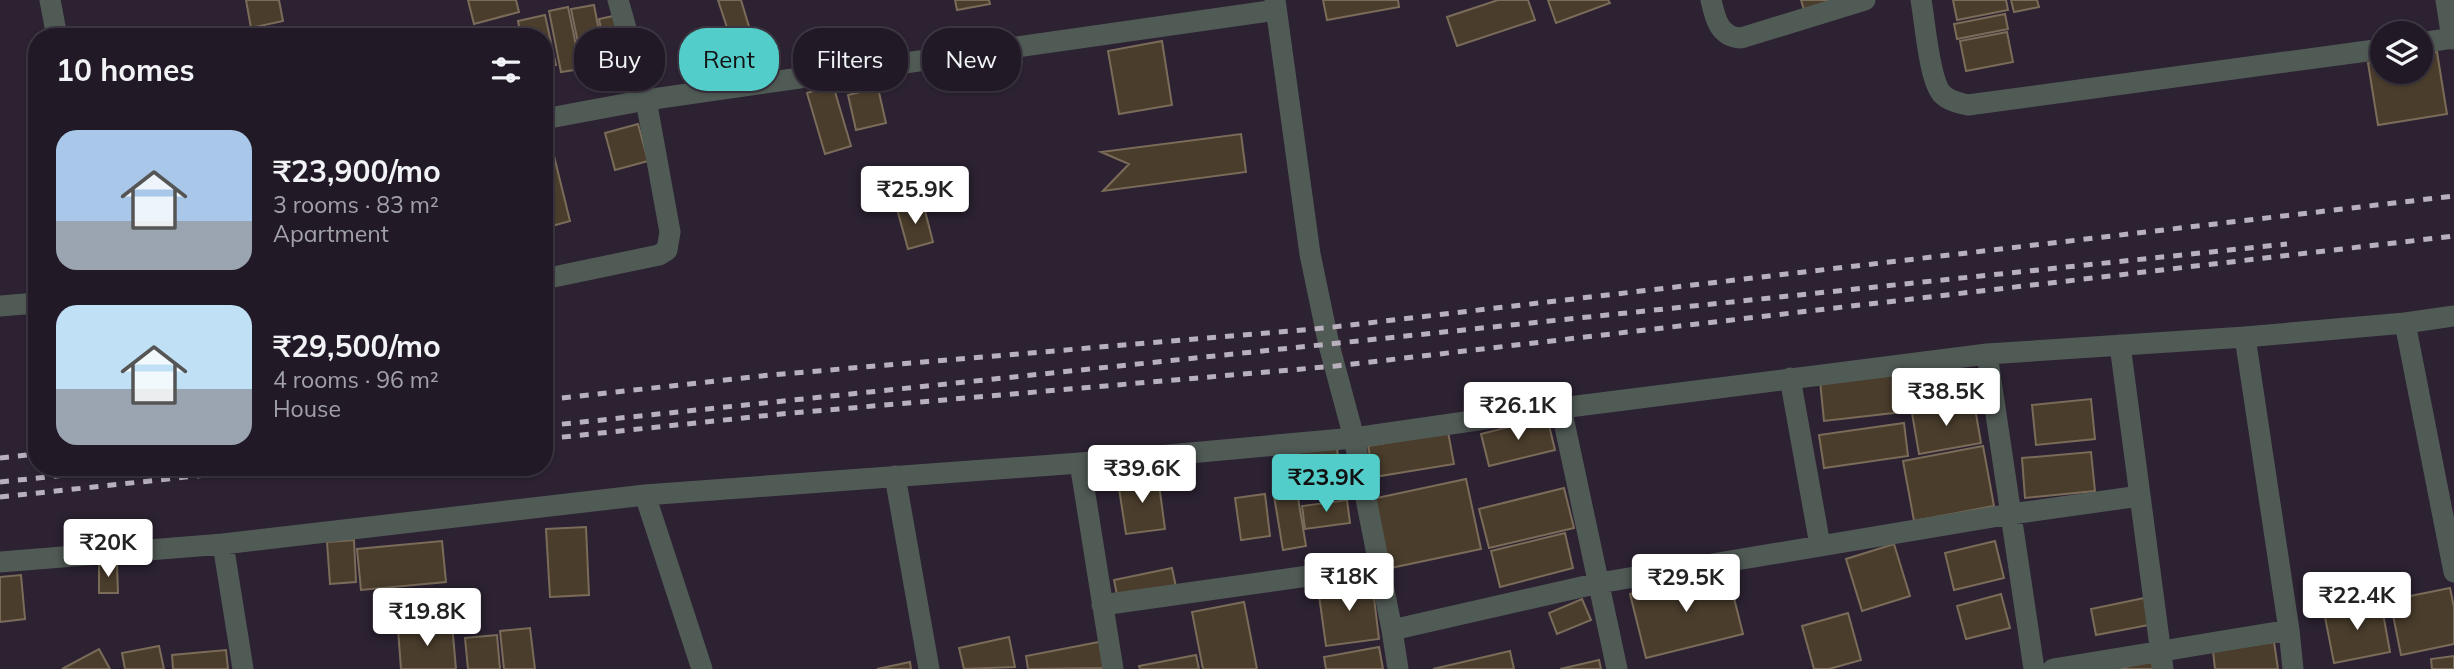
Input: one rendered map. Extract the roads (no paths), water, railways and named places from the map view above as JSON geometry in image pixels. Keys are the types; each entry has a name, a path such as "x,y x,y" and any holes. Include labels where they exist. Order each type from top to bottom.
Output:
{"street":[{"path":"50,0 55,28"},
{"path":"553,277 659,255 667,250 670,232 646,100 618,0"},
{"path":"1711,0 1715,19 1721,30 1733,38 1741,38 1865,0"},
{"path":"1921,0 1935,82 1942,94 1954,102 1968,105 2370,51"},
{"path":"2433,41 2453,39 2446,0"},
{"path":"553,118 646,100 1275,5 1310,254 1329,345 1354,438 1398,669"},
{"path":"0,306 28,304"},
{"path":"0,562 223,544 645,495 1080,463 1354,438 1561,408 1987,354 2245,337 2454,316"},
{"path":"2405,323 2454,572"},
{"path":"2245,337 2293,669"},
{"path":"2120,345 2162,660"},
{"path":"1987,354 2034,669"},
{"path":"1790,379 1820,545"},
{"path":"1561,408 1617,669"},
{"path":"1080,463 1113,669"},
{"path":"895,476 929,669"},
{"path":"645,495 702,669"},
{"path":"1392,630 1599,583 2011,513 2140,496"},
{"path":"223,544 243,669"},
{"path":"1102,605 1379,566"},
{"path":"2053,669 2162,660 2289,630"}],"railway":[{"path":"553,399 770,375 1325,328 2454,196"},
{"path":"553,438 781,414 1336,366 2454,236"},
{"path":"553,425 2287,244"},
{"path":"0,458 28,455"},
{"path":"0,482 57,476"},
{"path":"0,497 196,476"}]}
